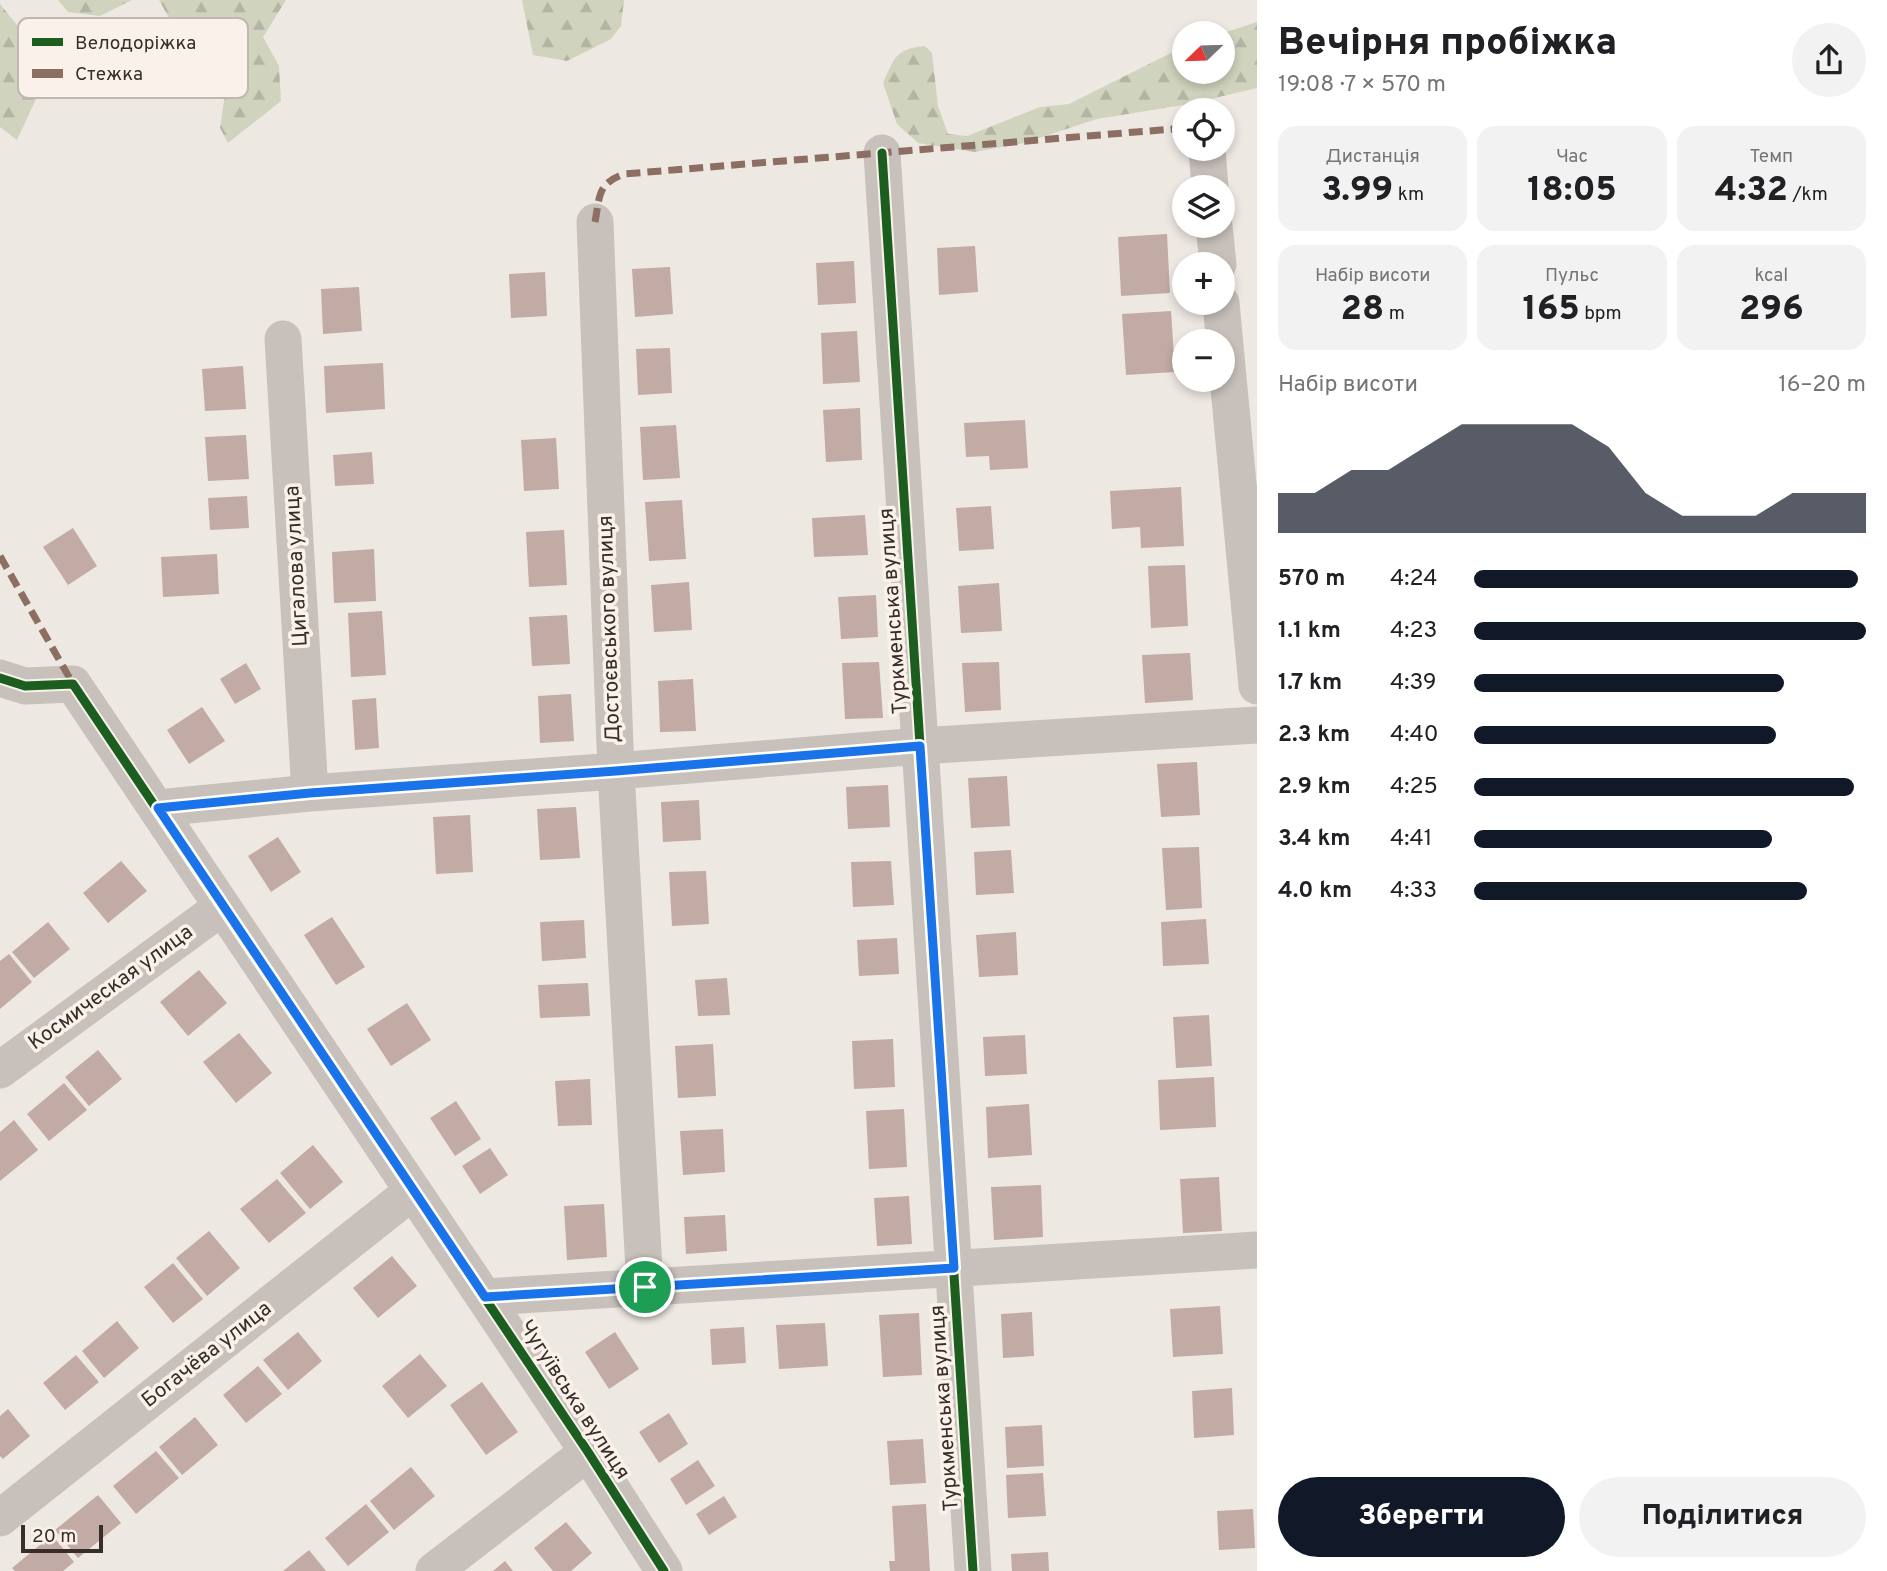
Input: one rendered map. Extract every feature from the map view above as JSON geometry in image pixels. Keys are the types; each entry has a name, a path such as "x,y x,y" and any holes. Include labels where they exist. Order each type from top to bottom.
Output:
{"street":[{"name":"Туркменська вулиця","path":"882,153 973,1571"},
{"name":"Достоєвського вулиця","path":"595,222 616,771 645,1287"},
{"path":"1222,315 1257,686"},
{"name":"Цигалова улица","path":"283,339 310,793"},
{"name":"Чугуївська вулиця","path":"0,678 25,687 73,684 485,1297 664,1571"},
{"path":"158,808 310,793 920,746 1257,725"},
{"name":"Космическая улица","path":"0,1070 222,907"},
{"name":"Богачёва улица","path":"0,1518 413,1191"},
{"path":"485,1297 1257,1250"},
{"path":"434,1571 588,1452"}],"green space":[{"path":"58,0 132,0 100,16 68,12"},
{"path":"159,0 286,0 263,37 279,66 281,101 228,143 220,128 224,98 248,98 248,18 169,18"},
{"path":"522,0 624,0 621,26 611,39 567,61 533,55"},
{"path":"0,4 18,26 18,98 36,99 17,140 0,127"},
{"path":"1257,22 1257,88 1214,98 1172,98 1172,107 1097,119 1024,143 975,152 918,143 897,124 883,83 897,56 907,49 925,46 932,53 938,106 948,134 967,136 1040,107 1069,104 1172,52 1172,84 1236,84 1236,29"}],"building":[{"path":"1167,234 1170,293 1121,296 1118,237"},
{"path":"975,246 978,292 939,295 937,248"},
{"path":"854,261 856,303 818,305 816,263"},
{"path":"670,267 673,314 635,317 632,269"},
{"path":"545,272 547,316 511,318 509,274"},
{"path":"359,287 362,331 323,334 321,289"},
{"path":"1171,311 1172,372 1126,375 1122,314"},
{"path":"857,331 860,382 823,384 821,333"},
{"path":"670,348 672,393 638,395 636,349"},
{"path":"383,363 385,409 326,413 324,366"},
{"path":"243,366 246,409 205,411 202,369"},
{"path":"860,408 862,460 826,462 823,410"},
{"path":"1025,420 1028,468 990,470 989,456 966,457 964,423"},
{"path":"676,425 680,478 643,480 640,427"},
{"path":"246,435 249,479 208,481 205,437"},
{"path":"556,438 559,489 524,491 521,440"},
{"path":"372,452 374,484 335,486 333,455"},
{"path":"1181,487 1184,546 1141,548 1140,527 1112,529 1110,491"},
{"path":"247,496 249,528 210,530 208,498"},
{"path":"682,500 686,559 649,561 645,502"},
{"path":"991,506 994,549 959,551 956,508"},
{"path":"865,515 868,555 814,557 812,518"},
{"path":"73,528 97,566 68,585 43,547"},
{"path":"564,530 567,585 529,587 526,532"},
{"path":"374,549 376,601 334,603 332,552"},
{"path":"217,554 219,594 163,597 161,557"},
{"path":"1185,565 1188,626 1151,628 1148,566"},
{"path":"689,582 692,630 654,632 651,585"},
{"path":"999,583 1002,631 961,633 958,586"},
{"path":"876,595 878,637 841,639 838,597"},
{"path":"382,611 386,675 351,677 348,613"},
{"path":"567,615 570,664 532,666 529,617"},
{"path":"1190,653 1193,700 1145,703 1142,655"},
{"path":"879,662 883,718 845,719 842,663"},
{"path":"999,662 1001,710 965,712 962,663"},
{"path":"246,663 261,689 235,704 220,679"},
{"path":"693,679 696,731 660,732 658,681"},
{"path":"571,694 574,741 540,743 538,696"},
{"path":"376,698 379,748 355,750 352,700"},
{"path":"202,707 225,741 189,764 167,730"},
{"path":"1197,762 1200,815 1161,817 1157,764"},
{"path":"1007,776 1010,826 971,828 968,778"},
{"path":"888,785 890,827 848,829 846,787"},
{"path":"699,800 701,840 663,842 661,802"},
{"path":"576,807 580,858 540,860 537,809"},
{"path":"470,815 473,872 436,874 433,817"},
{"path":"278,837 301,872 271,892 248,856"},
{"path":"1199,847 1202,908 1166,910 1162,848"},
{"path":"1011,850 1014,893 976,895 974,852"},
{"path":"121,861 147,891 108,923 83,893"},
{"path":"891,861 894,905 853,907 851,862"},
{"path":"706,871 709,924 672,926 669,872"},
{"path":"332,917 365,967 336,985 304,935"},
{"path":"1206,919 1209,964 1163,966 1161,922"},
{"path":"584,920 586,958 542,961 540,922"},
{"path":"48,922 70,949 34,978 12,952"},
{"path":"1016,932 1018,975 979,977 976,935"},
{"path":"897,938 899,974 859,976 857,940"},
{"path":"9,954 32,982 0,1009 0,961"},
{"path":"199,970 227,1003 188,1036 160,1002"},
{"path":"727,978 730,1015 698,1016 695,980"},
{"path":"588,983 590,1016 540,1018 538,985"},
{"path":"407,1003 431,1040 391,1066 367,1029"},
{"path":"1209,1015 1212,1066 1176,1068 1173,1017"},
{"path":"239,1033 272,1073 236,1103 203,1062"},
{"path":"1025,1035 1027,1074 985,1076 983,1037"},
{"path":"893,1039 895,1087 854,1089 852,1041"},
{"path":"713,1044 716,1096 678,1098 675,1046"},
{"path":"98,1050 122,1079 89,1106 65,1077"},
{"path":"1214,1077 1216,1127 1160,1130 1158,1080"},
{"path":"590,1079 592,1125 558,1126 555,1081"},
{"path":"64,1083 87,1110 49,1141 27,1114"},
{"path":"456,1101 481,1139 455,1156 430,1118"},
{"path":"1029,1104 1032,1155 988,1158 986,1107"},
{"path":"904,1109 907,1167 869,1169 866,1111"},
{"path":"14,1120 38,1150 0,1181 0,1132"},
{"path":"723,1129 725,1172 683,1175 680,1131"},
{"path":"313,1145 343,1182 310,1209 280,1173"},
{"path":"490,1148 508,1175 480,1194 462,1166"},
{"path":"1219,1177 1222,1231 1183,1233 1180,1179"},
{"path":"277,1179 306,1213 269,1243 240,1209"},
{"path":"1041,1185 1043,1237 994,1240 991,1187"},
{"path":"909,1196 912,1244 877,1246 874,1198"},
{"path":"604,1204 607,1257 567,1260 564,1206"},
{"path":"725,1215 727,1251 686,1254 684,1217"},
{"path":"209,1231 240,1268 207,1296 176,1258"},
{"path":"392,1256 417,1286 378,1318 353,1288"},
{"path":"173,1263 203,1299 173,1323 144,1287"},
{"path":"1220,1306 1223,1354 1173,1357 1170,1309"},
{"path":"1032,1312 1034,1356 1003,1358 1001,1314"},
{"path":"919,1313 922,1375 883,1377 879,1315"},
{"path":"117,1321 139,1348 104,1378 82,1351"},
{"path":"825,1323 828,1366 779,1369 776,1325"},
{"path":"744,1327 746,1363 712,1365 710,1329"},
{"path":"298,1332 322,1361 288,1390 263,1360"},
{"path":"615,1332 639,1369 609,1389 585,1352"},
{"path":"420,1354 447,1386 408,1418 382,1386"},
{"path":"76,1355 99,1382 65,1410 43,1383"},
{"path":"258,1366 282,1394 246,1423 223,1395"},
{"path":"482,1382 518,1432 486,1455 450,1405"},
{"path":"1232,1388 1234,1435 1194,1438 1192,1391"},
{"path":"8,1409 30,1436 3,1459 0,1456 0,1416"},
{"path":"669,1413 688,1444 659,1463 639,1432"},
{"path":"195,1417 218,1445 182,1475 159,1447"},
{"path":"1042,1425 1044,1466 1007,1468 1005,1427"},
{"path":"923,1439 926,1483 890,1485 887,1441"},
{"path":"156,1451 179,1478 136,1514 113,1486"},
{"path":"698,1460 715,1486 686,1505 670,1479"},
{"path":"411,1467 435,1496 394,1530 370,1501"},
{"path":"1043,1473 1046,1516 1008,1518 1006,1475"},
{"path":"98,1495 121,1523 78,1558 55,1530"},
{"path":"724,1496 737,1517 709,1535 696,1514"},
{"path":"366,1504 389,1532 348,1566 325,1538"},
{"path":"926,1504 930,1571 890,1571 889,1561 895,1561 892,1506"},
{"path":"1253,1509 1255,1548 1219,1550 1217,1511"},
{"path":"566,1522 592,1553 571,1571 553,1571 534,1548"},
{"path":"52,1535 74,1562 63,1571 15,1571 12,1568"},
{"path":"309,1550 326,1571 283,1571"},
{"path":"1048,1552 1049,1571 1012,1571 1011,1554"},
{"path":"505,1561 513,1571 493,1571"}],"marked path":[{"path":"595,222 599,198 604,187 624,174 1172,129"},
{"path":"0,556 73,684"}],"cycle path":[{"path":"882,153 973,1571"},
{"path":"0,678 25,686 73,684 588,1452 664,1571"}],"route":[{"path":"920,746 954,1268 645,1287 485,1297 158,808 310,793 920,746"}]}
